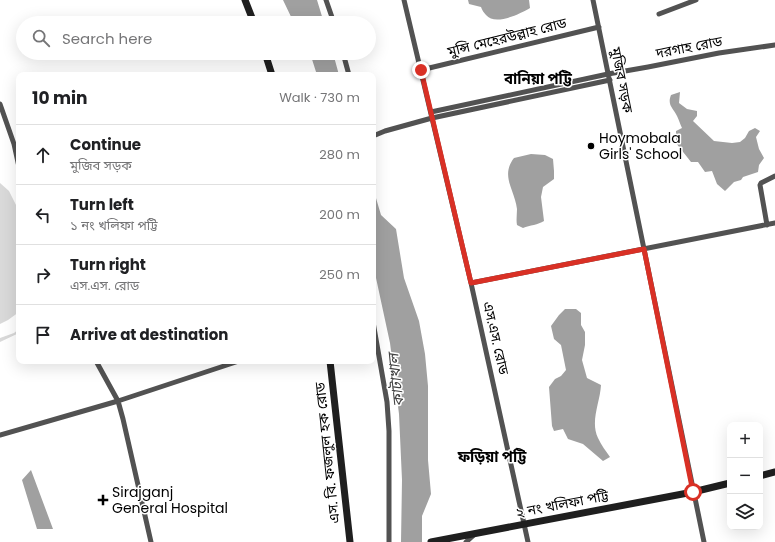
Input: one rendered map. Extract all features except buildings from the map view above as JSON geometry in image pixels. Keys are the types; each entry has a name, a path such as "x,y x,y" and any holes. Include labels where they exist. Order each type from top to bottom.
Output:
{"main road":[{"path":"245,0 251,16"},
{"path":"267,60 271,72"},
{"name":"এস. বি. ফজলুল হক রোড","path":"330,364 350,542"},
{"path":"763,475 775,472"},
{"name":"২ নং খলিফা পট্টি","path":"434,542 693,492 727,484"}],"street":[{"path":"326,0 332,16"},
{"name":"এস.এস. রোড","path":"404,0 471,283 528,542"},
{"name":"মুজিব সড়ক","path":"593,0 704,542"},
{"path":"659,14 696,0"},
{"name":"মুন্সি মেহেরউল্লাহ রোড","path":"421,70 599,27"},
{"name":"দরগাহ রোড","path":"431,112 608,74 775,44"},
{"path":"345,60 348,72"},
{"path":"376,135 432,118 610,80"},
{"path":"0,104 16,153"},
{"path":"767,225 760,185 761,183 775,176"},
{"path":"471,283 775,223"},
{"path":"376,339 387,402 389,431 389,542"},
{"path":"98,364 118,401 124,419 151,542"},
{"path":"0,435 118,401 230,364"},
{"path":"466,542 476,534"}],"shaded area":[{"path":"0,183 9,191 16,205 16,314 0,324"},
{"path":"16,331 16,334 0,342 0,338"}],"water":[{"path":"283,0 317,0 322,16 291,16"},
{"path":"468,0 529,0 530,8 508,18 495,19 486,15 481,7 469,4"},
{"path":"312,60 335,60 338,72 316,72"},
{"path":"680,92 679,103 687,109 697,111 697,116 693,121 714,141 732,143 740,142 745,138 749,131 755,128 760,131 756,137 759,149 764,158 759,165 758,172 734,182 725,191 717,184 712,171 705,172 698,162 691,162 676,143 676,131 682,128 671,106 670,98 671,95"},
{"path":"531,154 545,155 553,159 554,179 543,187 541,197 544,221 523,228 517,225 516,202 508,177 508,171 514,158"},
{"name":"কাটাখাল","path":"376,198 381,215 396,229 404,278 419,321 425,354 428,386 428,460 431,494 422,516 422,542 401,542 402,480 399,414 390,343 376,278"},
{"path":"565,309 576,309 581,313 581,325 585,332 585,345 582,360 587,378 601,385 595,425 599,441 610,457 603,461 583,444 568,439 563,429 554,431 552,426 549,387 555,379 561,376 566,370 561,345 554,339 551,326"},
{"path":"31,470 53,529 37,529 22,480"}],"place":[{"name":"Hoymobala Girls' School","path":"591,146"},
{"name":"Sirajganj General Hospital","path":"103,500"}],"district":[{"name":"বানিয়া পট্টি","path":"538,79"},
{"name":"ফড়িয়া পট্টি","path":"492,457"}],"route":[{"path":"421,70 471,283 644,249 693,492"}]}
